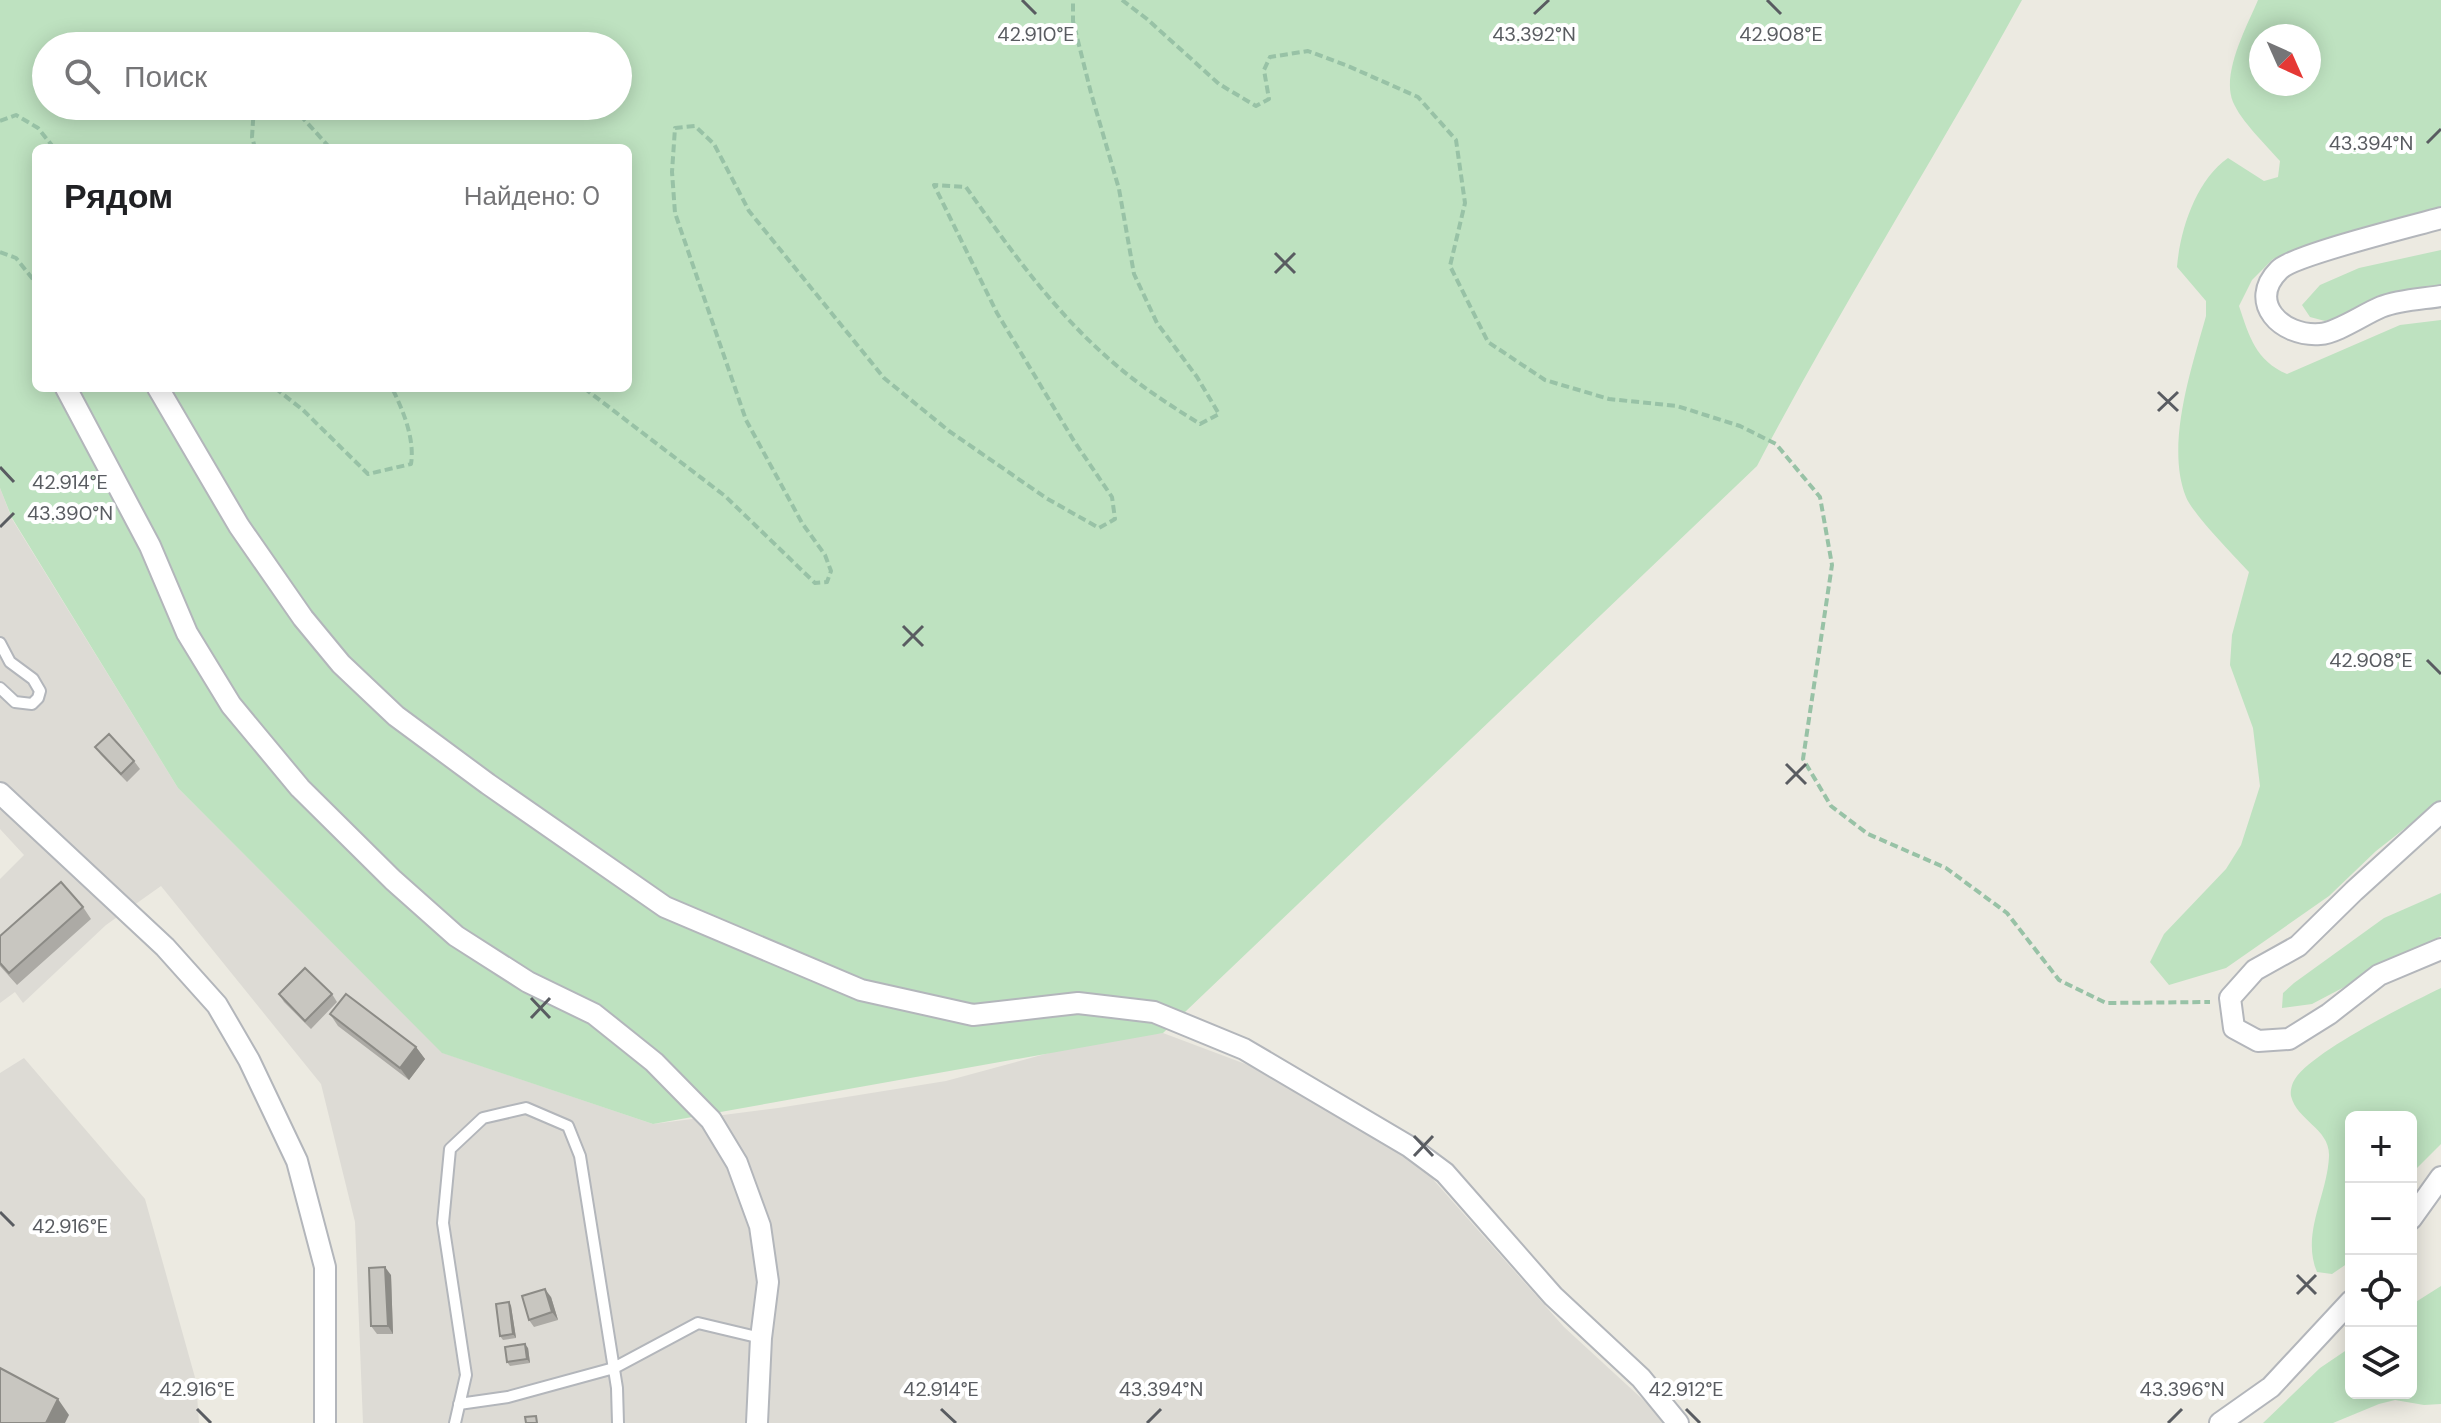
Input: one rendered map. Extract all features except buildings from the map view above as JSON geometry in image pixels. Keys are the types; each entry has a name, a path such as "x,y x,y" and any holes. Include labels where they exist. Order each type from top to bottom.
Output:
{"street":[{"path":"2441,218 2303,258 2279,269 2267,291 2277,323 2294,333 2323,334 2385,306 2441,296"},
{"path":"68,392 150,546 187,633 231,705 300,788 393,880 456,936 528,982 594,1014 654,1062 711,1120 737,1163 760,1226 768,1282 761,1338 757,1423"},
{"path":"160,392 239,526 303,618 341,664 408,725 665,907 861,990 973,1015 1078,1003 1154,1012 1244,1049 1410,1147 1445,1173 1553,1296 1641,1378 1678,1423"},
{"path":"0,793 165,947 217,1005 249,1060 297,1161 325,1267 325,1423"},
{"path":"2441,812 2298,946 2255,970 2230,998 2234,1028 2258,1041 2289,1039 2329,1014 2379,975 2441,949"},
{"path":"2417,1211 2441,1177"},
{"path":"2220,1423 2271,1387 2345,1307"}],"lane":[{"path":"0,643 10,662 33,679 40,691 32,704 15,702 0,688"},
{"path":"455,1423 466,1375 443,1223 450,1149 483,1118 526,1108 568,1126 580,1156 614,1368 618,1423"},
{"path":"459,1404 508,1397 614,1368 698,1323 761,1338"}],"path":[{"path":"589,392 725,496 815,583 827,582 831,571 825,555 802,523 746,420 675,213 672,172 675,128 695,126 714,144 749,211 884,378 949,431 1046,498 1099,528 1115,519 1112,497 1074,441 997,313 934,185 966,187 1044,291 1108,359 1163,401 1200,424 1219,414 1197,377 1157,323 1134,274 1119,189 1073,21 1073,0"},
{"path":"1122,0 1219,84 1256,106 1269,99 1264,70 1270,57 1308,51 1418,97 1456,140 1465,203 1450,266 1488,342 1545,380 1609,399 1677,406 1740,426 1776,444 1820,497 1832,565 1803,759 1831,806 1868,834 1946,868 2007,913 2059,980 2106,1003 2167,1004 2214,1002 2230,998"},
{"path":"0,121 16,115 38,128 51,144"},
{"path":"253,120 254,144"},
{"path":"305,120 326,144"},
{"path":"0,252 16,258 32,278"},
{"path":"280,392 303,410 368,474 411,464 413,451 394,392"}],"shaded area":[{"path":"0,488 12,519 178,788 443,1053 653,1124 946,1081 1104,1038 1163,1033 1277,1076 1422,1167 1564,1327 1652,1408 1664,1423 363,1423 355,1222 321,1084 161,886 106,925 23,1003 15,992 0,1003 0,879 24,855 0,829"},
{"path":"24,1058 145,1199 196,1381 199,1423 0,1423 0,1073"}],"green space":[{"path":"0,0 2022,0 1821,348 1757,466 1163,1033 653,1124 442,1053 178,788 12,518 0,488"},
{"path":"2258,0 2441,0 2441,207 2386,229 2303,247 2273,259 2252,280 2239,306 2250,337 2261,355 2276,369 2287,374 2400,325 2441,320 2441,800 2376,851 2329,896 2226,968 2169,985 2150,962 2164,934 2226,869 2241,845 2260,786 2253,728 2230,665 2232,635 2249,572 2190,504 2180,476 2178,454 2183,406 2206,316 2206,301 2177,267 2186,222 2207,179 2228,158 2264,181 2278,177 2280,161 2242,117 2230,91 2233,64"},
{"path":"2441,250 2441,289 2325,321 2310,317 2302,305 2320,285 2359,268"},
{"path":"2441,893 2441,936 2312,1004 2282,1008 2283,993 2294,983 2384,918"},
{"path":"2441,988 2441,1144 2417,1168 2417,1111 2345,1111 2345,1265 2332,1274 2317,1272 2313,1258 2313,1229 2327,1172 2328,1147 2325,1139 2294,1105 2291,1094 2293,1083 2321,1055 2385,1016"},
{"path":"2441,1286 2441,1404 2424,1405 2395,1400 2333,1423 2263,1423 2320,1368 2345,1351 2345,1399 2417,1399 2417,1301"}]}
